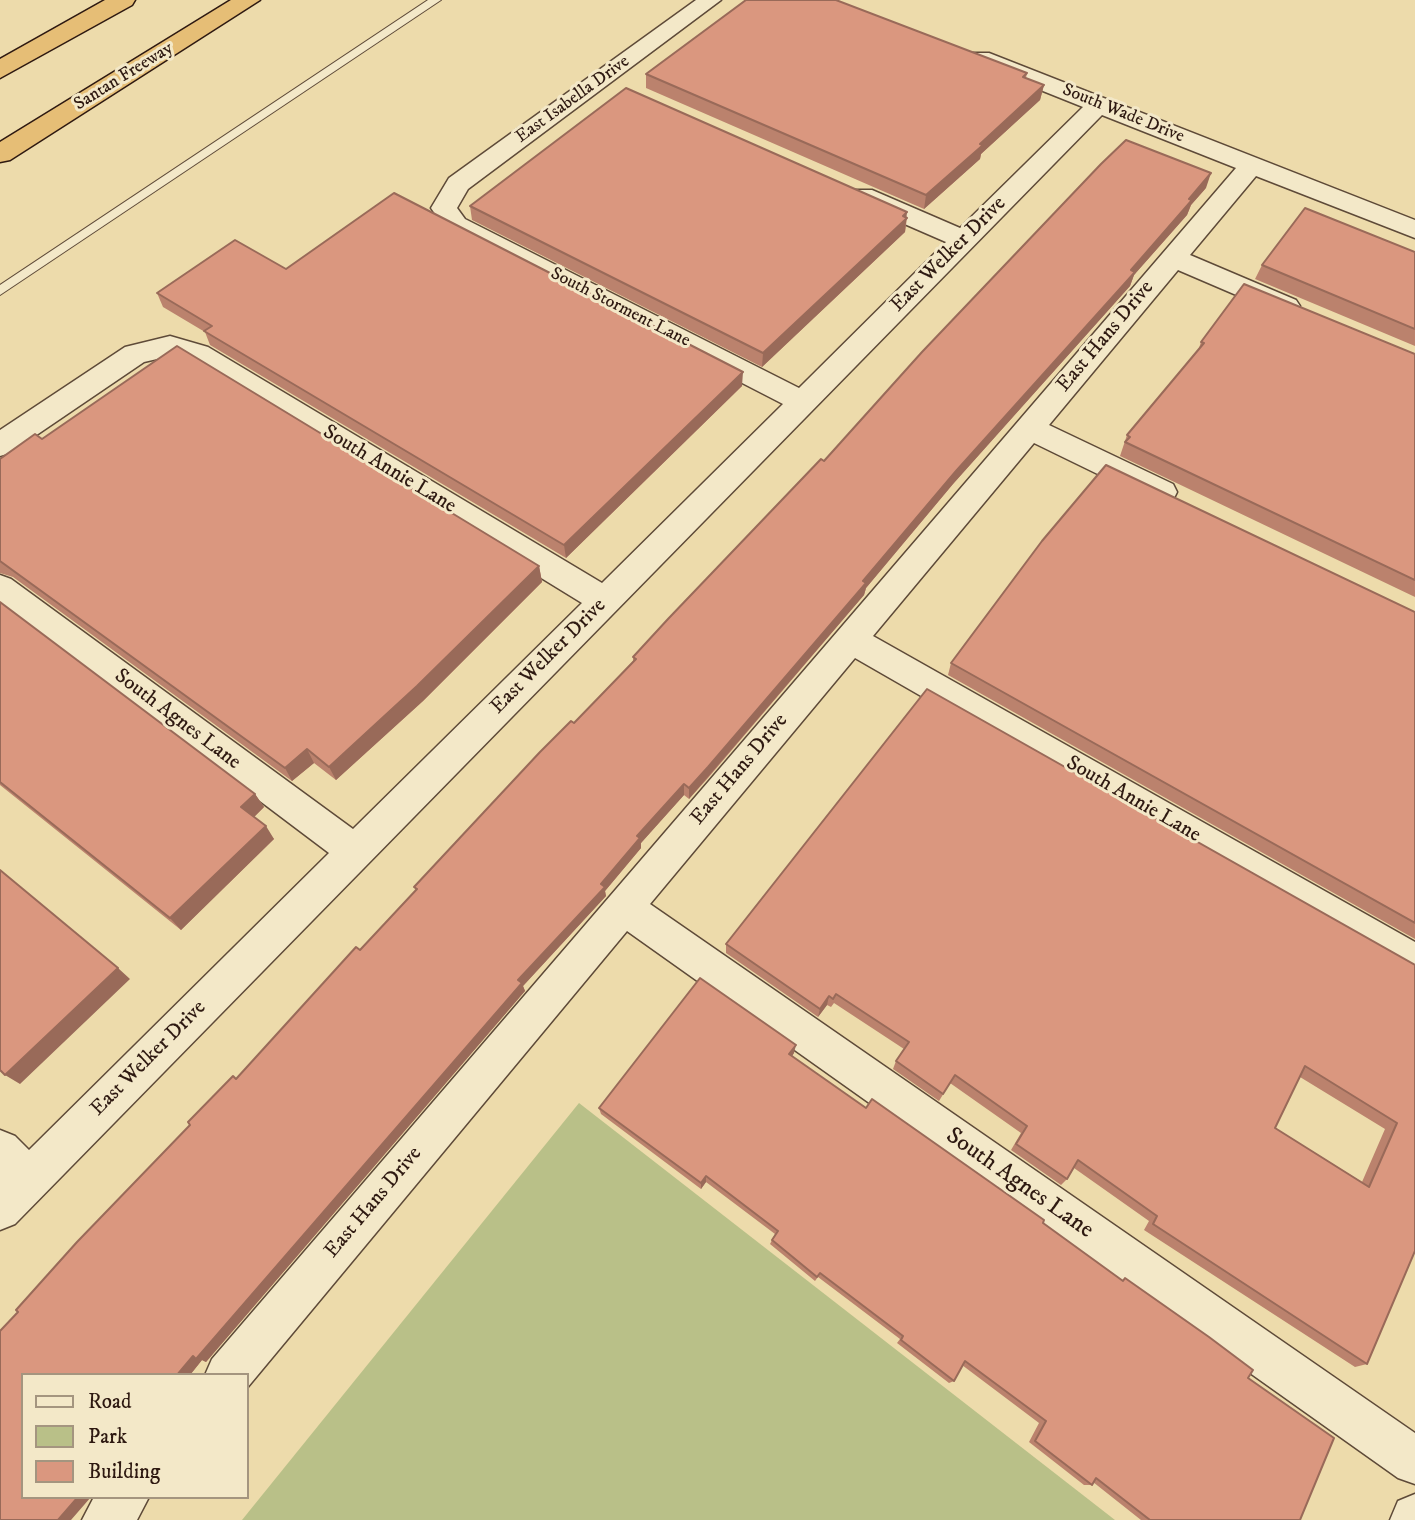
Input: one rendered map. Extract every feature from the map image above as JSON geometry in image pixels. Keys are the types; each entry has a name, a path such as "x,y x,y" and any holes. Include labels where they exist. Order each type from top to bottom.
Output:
{"highway":[{"path":"0,70 123,0"},
{"name":"Santan Freeway","path":"0,154 248,0"}],"street":[{"name":"East Isabella Drive","path":"444,208 458,184 710,0"},
{"name":"South Wade Drive","path":"960,50 1415,230"},
{"path":"601,80 626,91"},
{"name":"East Welker Drive","path":"0,1209 1098,105"},
{"name":"East Hans Drive","path":"230,1373 1252,166"},
{"path":"838,185 964,240"},
{"name":"South Storment Lane","path":"444,208 456,225 803,401"},
{"path":"1174,258 1313,317"},
{"name":"South Annie Lane","path":"0,445 135,354 170,346 198,354 605,601"},
{"path":"1030,428 1191,506"},
{"name":"South Agnes Lane","path":"0,588 355,852"},
{"name":"South Annie Lane","path":"851,639 1415,962"},
{"name":"South Agnes Lane","path":"624,907 1415,1461"},
{"path":"0,1151 29,1179"},
{"path":"106,1520 123,1499"}],"lane":[{"path":"0,291 435,0"}],"green space":[{"path":"579,1103 1115,1520 242,1520"}],"building":[{"path":"746,0 836,0 1027,73 1023,77 1044,85 980,144 983,145 926,195 646,74"},
{"path":"626,88 907,212 903,216 907,218 763,353 470,206"},
{"path":"1126,140 1211,173 1189,199 1192,200 1131,270 1135,272 956,471 863,581 866,583 708,767 689,788 684,784 637,836 640,838 601,884 605,887 518,980 522,983 196,1359 193,1356 179,1373 21,1373 21,1499 76,1499 58,1520 0,1520 0,1331 18,1312 16,1310 77,1242 190,1125 188,1122 233,1076 236,1079 356,947 360,950 417,889 414,887 540,752 571,721 574,723 636,659 633,657 668,619 821,459 824,461 922,352"},
{"path":"394,193 743,372 564,545 204,331 212,326 157,293 235,240 286,269"},
{"path":"1305,208 1415,252 1415,329 1262,265"},
{"path":"1244,284 1415,354 1415,580 1125,442 1130,437 1127,435 1204,343 1201,342"},
{"path":"177,346 539,566 417,686 329,767 307,749 285,768 0,561 0,459 35,434 42,439"},
{"path":"1106,465 1415,612 1415,923 951,663 1042,541"},
{"path":"0,602 255,794 241,807 266,826 170,918 0,782"},
{"path":"927,689 1415,965 1415,1251 1367,1364 1153,1224 1157,1216 1078,1160 1067,1179 1016,1144 1027,1126 955,1075 943,1094 896,1061 909,1042 836,994 833,999 829,996 820,1009 726,944","holes":["1305,1066 1397,1123 1369,1187 1275,1128"]},
{"path":"0,870 118,968 5,1075 0,1070"},
{"path":"700,978 796,1045 789,1054 866,1108 872,1099 1044,1220 1043,1223 1123,1281 1125,1278 1253,1370 1248,1378 1334,1438 1300,1520 1150,1520 1096,1478 1092,1485 1035,1441 1046,1421 965,1361 954,1381 901,1340 903,1336 820,1273 817,1277 772,1240 778,1231 706,1176 701,1183 599,1108"}]}
